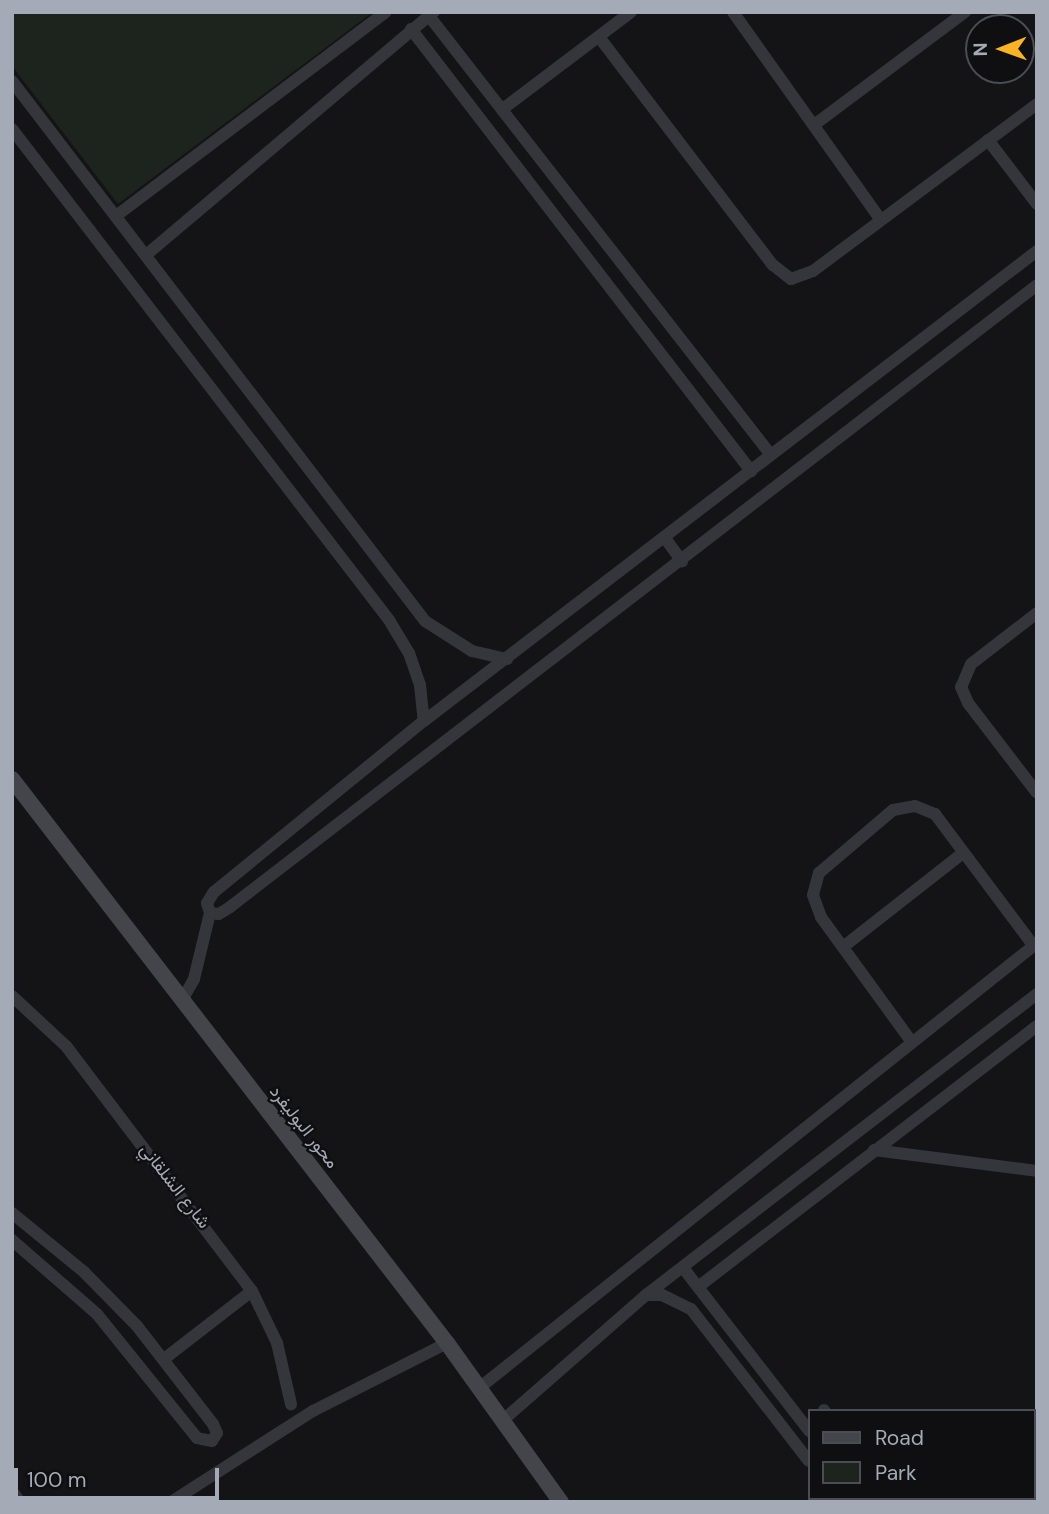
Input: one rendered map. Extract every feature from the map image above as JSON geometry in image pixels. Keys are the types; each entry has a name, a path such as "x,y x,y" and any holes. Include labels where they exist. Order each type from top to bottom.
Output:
{"street":[{"path":"116,216 386,12"},
{"path":"504,108 631,12"},
{"path":"733,12 880,219"},
{"path":"814,125 965,12"},
{"path":"146,255 431,14 771,455"},
{"path":"411,29 751,471"},
{"path":"598,37 780,274 803,277 1037,104"},
{"path":"12,81 425,621 472,651 507,659"},
{"path":"12,129 389,620 420,685 424,721"},
{"path":"988,140 1037,204"},
{"path":"182,1000 194,979 210,913 207,903 214,892 424,721 1037,251"},
{"path":"210,913 224,911 682,561 1037,285"},
{"path":"665,538 682,561"},
{"path":"1037,614 971,664 961,687 968,703 1037,793"},
{"name":"محور البوليفرد","path":"12,779 447,1343 561,1502"},
{"path":"478,1389 1035,944 935,814 925,808 893,810 819,873 814,883 816,906 911,1041"},
{"path":"843,947 964,853"},
{"path":"502,1421 646,1295 684,1269 1037,994"},
{"name":"شارع الشلقاني","path":"12,996 66,1046 252,1291 277,1343 291,1404"},
{"path":"698,1287 1037,1026"},
{"path":"873,1150 1037,1171"},
{"path":"12,1233 17,1217 93,1281 164,1359 216,1428 212,1441 197,1438 97,1314 12,1240"},
{"path":"684,1269 808,1431"},
{"path":"164,1359 252,1291"},
{"path":"646,1295 662,1295 691,1309 808,1460"},
{"path":"171,1502 313,1411 447,1343"},
{"path":"12,1491 20,1502"}],"green space":[{"path":"12,12 373,12 118,204 12,66"}]}
